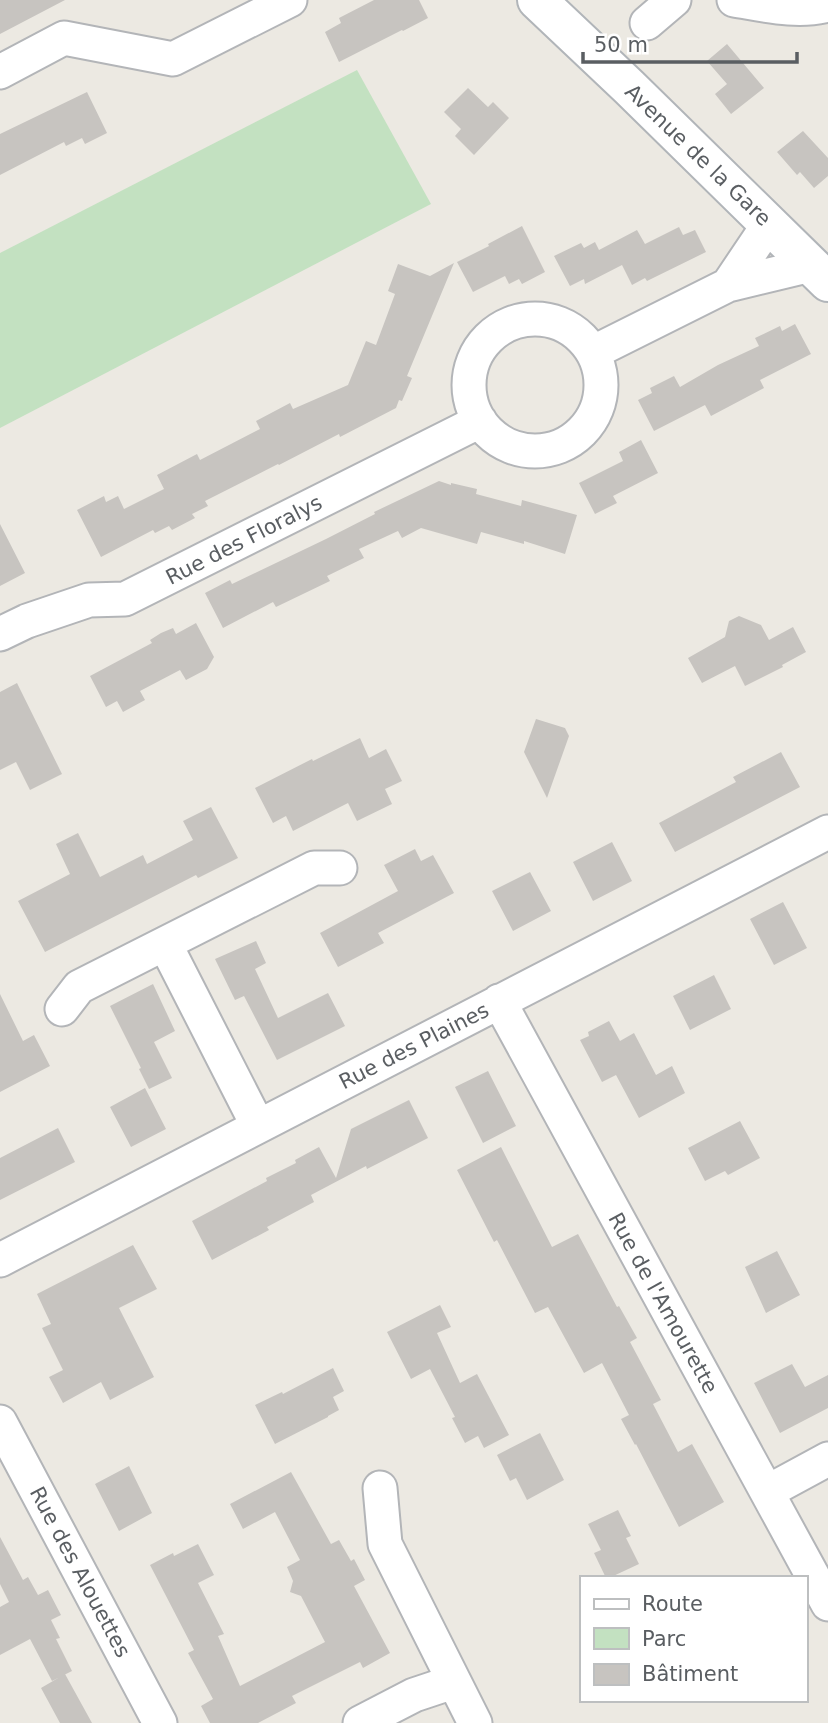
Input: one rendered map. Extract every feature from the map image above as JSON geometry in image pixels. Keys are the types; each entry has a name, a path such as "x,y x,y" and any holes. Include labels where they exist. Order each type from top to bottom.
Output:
{"street":[{"path":"0,72 64,38 173,59 290,0"},
{"name":"Avenue de la Gare","path":"537,0 819,273"},
{"path":"647,23 674,0"},
{"path":"734,0 778,8 818,8 828,5"},
{"path":"727,285 769,224"},
{"path":"594,352 727,285 819,273"},
{"path":"542,318 563,324 580,335 594,352 602,392 596,411 585,428 570,442 551,449 531,451 511,446 494,436 480,421 471,402 469,380 474,360 485,341 501,328 521,320 542,318"},
{"name":"Rue des Floralys","path":"0,634 27,621 89,600 125,599 480,421"},
{"name":"Rue des Plaines","path":"0,1259 828,832"},
{"path":"62,1009 79,987 314,868 340,868"},
{"path":"165,944 258,1126"},
{"name":"Rue de l'Amourette","path":"499,1001 828,1604"},
{"name":"Rue des Alouettes","path":"0,1422 160,1723"},
{"path":"766,1492 828,1459"},
{"path":"380,1488 385,1545 475,1723"},
{"path":"360,1723 414,1695 453,1682"}],"green space":[{"path":"357,70 431,204 0,428 0,253"}],"building":[{"path":"0,0 65,0 0,34"},
{"path":"374,0 419,0 428,18 339,62 325,32 341,23 339,18"},
{"path":"727,44 764,88 731,114 715,94 727,84 707,61"},
{"path":"468,88 488,107 493,102 509,118 474,155 455,136 461,129 444,112"},
{"path":"87,92 107,133 85,144 82,138 66,146 64,142 0,175 0,134"},
{"path":"803,131 828,158 828,176 814,188 800,172 797,175 777,152"},
{"path":"522,226 545,272 522,284 519,279 509,284 505,276 473,292 457,262"},
{"path":"679,227 683,235 695,230 706,252 647,281 645,278 632,285 622,265 585,284 584,279 570,286 554,256 581,243 584,248 595,242 599,250 637,230 645,244"},
{"path":"454,263 407,376 412,378 396,408 205,501 208,506 192,514 195,518 172,530 169,526 155,533 153,530 101,557 77,510 104,496 106,502 118,496 124,509 164,489 157,475 197,454 200,460 260,429 256,421 290,403 293,409 348,385 366,341 376,345 395,294 388,291 398,264 430,276"},
{"path":"795,324 811,354 760,380 764,388 711,416 705,405 654,431 638,400 652,393 650,388 674,376 680,387 759,346 755,338 780,326 782,331"},
{"path":"641,440 658,473 613,496 617,503 595,514 579,483 623,461 619,452"},
{"path":"439,481 477,489 476,494 521,506 522,500 577,515 565,554 524,541 524,544 481,532 477,544 421,528 402,538 398,531 359,549 364,558 327,576 330,581 276,607 273,602 223,628 205,593 230,580 232,584"},
{"path":"0,524 25,573 0,586"},
{"path":"739,616 761,625 769,640 793,627 806,652 745,686 735,666 702,683 688,658 725,637 729,621"},
{"path":"196,623 214,657 207,669 186,680 180,670 140,691 145,700 123,712 117,701 106,707 90,676 152,643 150,640 161,633 173,628 176,634"},
{"path":"17,683 62,774 30,790 16,762 0,770 0,692"},
{"path":"536,719 565,728 569,736 547,798 524,752"},
{"path":"360,738 369,758 386,749 402,781 385,789 392,804 357,821 348,803 293,831 286,816 273,823 255,788"},
{"path":"781,752 800,787 675,852 659,823 736,782 733,777"},
{"path":"211,807 238,858 198,878 196,875 45,952 18,901 70,874 56,844 78,833 100,877 143,855 147,864 193,840 183,821"},
{"path":"612,842 632,881 593,901 573,862"},
{"path":"415,849 421,861 433,855 454,893 378,933 384,943 338,967 320,933 398,891 384,865"},
{"path":"530,872 551,911 513,931 492,891"},
{"path":"783,902 807,948 774,965 750,919"},
{"path":"256,941 266,963 255,969 278,1018 328,993 345,1026 277,1060 244,996 235,1000 215,959"},
{"path":"714,975 731,1009 690,1030 673,996"},
{"path":"153,984 175,1031 154,1042 172,1078 149,1089 110,1006"},
{"path":"0,994 23,1041 34,1035 50,1066 0,1092"},
{"path":"609,1021 620,1041 634,1033 656,1075 672,1066 685,1093 639,1118 616,1075 602,1082 580,1040 589,1036 588,1032"},
{"path":"488,1071 516,1126 483,1143 455,1087"},
{"path":"145,1088 166,1129 131,1147 110,1107"},
{"path":"409,1100 428,1138 311,1195 314,1202 212,1260 192,1221 267,1181 266,1178 296,1163 295,1160 319,1147 336,1178 351,1129"},
{"path":"740,1121 760,1158 728,1175 725,1171 705,1181 688,1148"},
{"path":"58,1128 75,1162 0,1200 0,1158"},
{"path":"501,1147 552,1247 578,1234 637,1338 630,1342 661,1400 653,1404 678,1452 692,1444 724,1502 679,1527 621,1419 629,1415 602,1363 584,1373 548,1307 535,1313 457,1170"},
{"path":"133,1245 157,1289 119,1308 154,1377 110,1400 101,1382 63,1403 49,1377 63,1370 42,1328 51,1324 37,1294"},
{"path":"777,1251 800,1295 766,1313 745,1267"},
{"path":"440,1305 451,1327 437,1333 460,1383 477,1374 509,1435 484,1448 478,1436 465,1443 430,1369 411,1379 387,1332"},
{"path":"792,1364 805,1387 828,1375 828,1408 780,1433 754,1383"},
{"path":"333,1368 344,1391 333,1397 339,1410 275,1444 255,1405"},
{"path":"540,1433 564,1480 527,1500 516,1478 510,1481 497,1455"},
{"path":"129,1466 152,1513 119,1531 95,1484"},
{"path":"291,1472 331,1544 339,1540 351,1561 354,1559 365,1580 354,1586 390,1653 363,1668 360,1662 292,1696 296,1703 258,1723 210,1723 201,1706 213,1699 188,1653 194,1650 150,1565 198,1544 214,1575 198,1583 224,1634 218,1636 240,1686 325,1642 301,1596 290,1592 293,1581 287,1567 300,1560 275,1512 243,1529 230,1504"},
{"path":"618,1510 631,1536 626,1538 639,1564 613,1576 605,1576 594,1553 601,1550 588,1524"},
{"path":"0,1537 23,1580 28,1577 38,1595 48,1590 61,1615 51,1620 60,1638 56,1639 72,1671 52,1681 30,1639 0,1655 0,1607 9,1602 0,1584"},
{"path":"65,1674 92,1723 60,1723 41,1688"}]}
